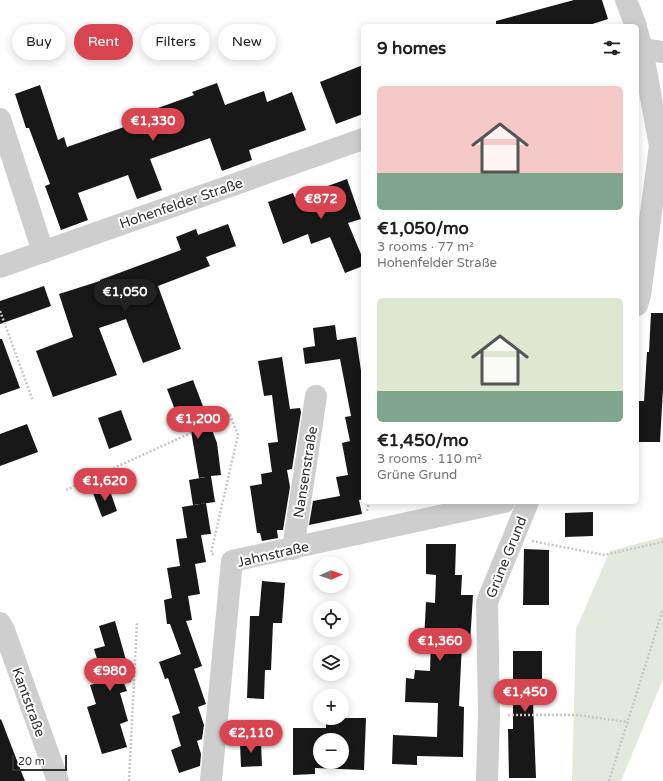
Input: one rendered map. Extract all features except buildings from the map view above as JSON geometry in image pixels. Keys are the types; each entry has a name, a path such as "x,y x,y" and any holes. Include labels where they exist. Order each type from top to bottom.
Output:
{"street":[{"path":"626,0 635,24"},
{"path":"639,298 660,146 645,45"},
{"path":"0,119 43,252"},
{"name":"Hohenfelder Straße","path":"0,268 361,140"},
{"name":"Nansenstraße","path":"293,549 316,396"},
{"name":"Jahnstraße","path":"212,781 232,561 495,504"},
{"name":"Grüne Grund","path":"487,781 489,715 487,602 527,504"},
{"name":"Kantstraße","path":"0,623 58,781"}],"path":[{"path":"0,311 33,401"},
{"path":"66,490 230,415 238,435 211,553 232,561"},
{"path":"514,537 604,555 663,542"},
{"path":"608,781 663,609"},
{"path":"129,781 137,622"},
{"path":"489,715 578,715 627,722"}],"shaded area":[{"path":"663,537 663,679 621,781 572,781 576,629 610,551"}]}
